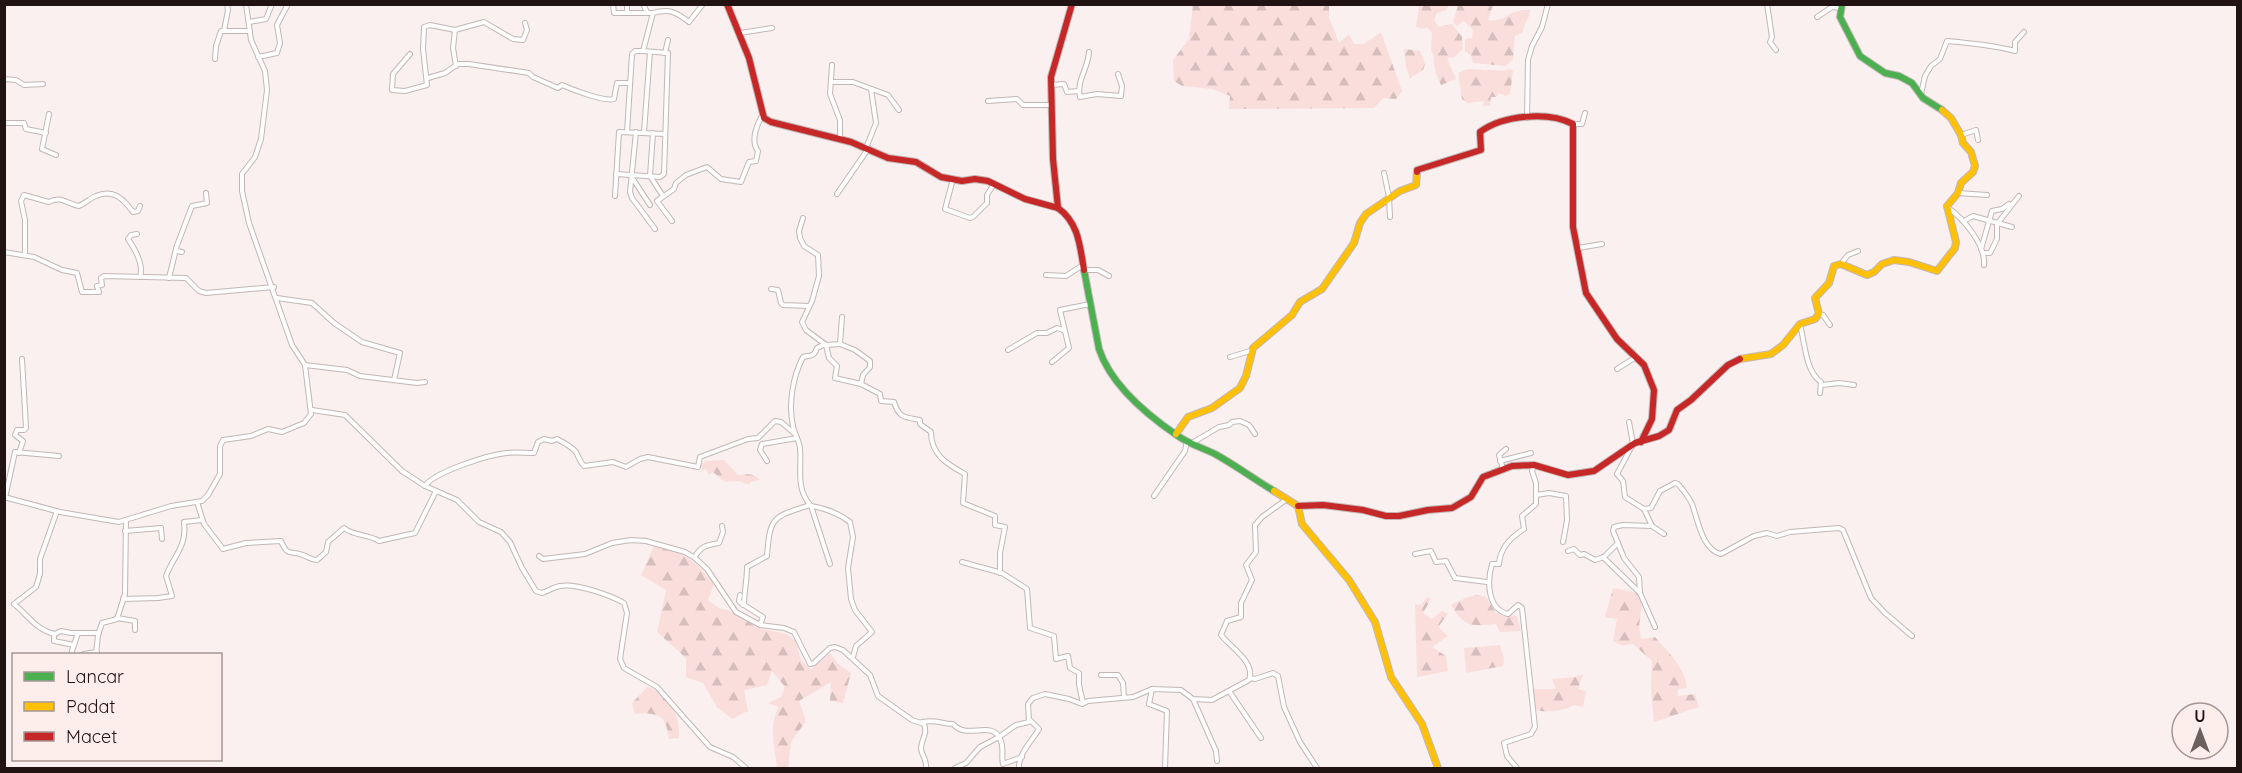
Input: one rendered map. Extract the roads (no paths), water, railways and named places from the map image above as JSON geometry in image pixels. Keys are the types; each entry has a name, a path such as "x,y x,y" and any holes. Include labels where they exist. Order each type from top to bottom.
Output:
{"street":[{"path":"224,31 227,4"},
{"path":"59,456 15,453 5,497 57,511 119,522 171,506 202,501 220,474 222,440 245,437 268,429 282,432 294,429 308,419 312,410 308,399 305,365 292,345 274,287 249,223 242,191 242,174 258,149 267,80 253,47 246,4"},
{"path":"249,22 267,19 272,4"},
{"path":"258,57 277,53 280,43 277,25 288,4"},
{"path":"613,4 614,14 670,10 689,22 703,4"},
{"path":"627,4 627,13"},
{"path":"643,4 647,12"},
{"path":"727,4 752,65 764,118 776,125 840,140 888,158 916,162 941,177 981,180 994,184 1025,199 1058,208 1065,213 1077,230 1099,349 1113,376 1143,408 1176,434 1215,454 1298,506 1311,504 1335,506 1389,516 1449,509 1472,497 1483,477 1518,465 1534,465 1568,475 1593,471 1633,444 1669,430 1677,410 1728,365 1742,358 1771,354 1783,345 1800,324 1815,319 1819,314"},
{"path":"1058,208 1052,149 1051,76 1071,14 1072,4"},
{"path":"1527,118 1528,60 1542,27 1548,4"},
{"path":"1767,4 1772,37 1770,43 1776,50"},
{"path":"1817,17 1826,9 1842,6 1840,17 1860,56 1885,73 1899,76 1912,83 1921,95 1951,118 1963,143 1971,152 1975,166 1973,172 1961,183 1958,193 1947,206"},
{"path":"644,51 653,13"},
{"path":"410,54 393,74 392,90 405,91 426,85 428,78 423,51 424,27 431,25 455,30 484,22 513,39 523,40 527,31 525,23"},
{"path":"740,33 772,28"},
{"path":"455,30 453,48 456,66"},
{"path":"215,59 216,45 221,31 250,31"},
{"path":"1921,95 1924,78 1931,66 1940,58 1947,41 1995,45 2004,50 2015,51 2014,42 2024,32"},
{"path":"665,53 668,40"},
{"path":"616,174 632,177 660,177 663,174 668,53 632,52 627,132"},
{"path":"644,132 650,52"},
{"path":"1089,52 1088,65 1079,80 1081,98 1093,95 1121,96 1122,86 1118,74"},
{"path":"428,78 456,66 470,64 500,70 512,69 530,73 533,77 558,88 562,85 595,95 603,100 613,100 616,83 629,83"},
{"path":"832,65 830,96 840,120 840,140"},
{"path":"4,79 16,80 24,85 43,84"},
{"path":"831,82 851,82 888,95 899,110"},
{"path":"1051,85 1064,84 1067,92 1079,91"},
{"path":"837,194 867,149 874,130 876,122 871,89"},
{"path":"988,101 1017,99 1023,105 1052,105"},
{"path":"1230,357 1251,351 1292,315 1300,302 1322,289 1356,240 1363,218 1389,197 1416,185 1418,169 1480,150 1482,129 1527,118 1552,118 1582,124 1585,113"},
{"path":"49,114 42,150 56,155"},
{"path":"672,221 657,201 674,189 677,183 686,176 705,167 721,179 741,182 749,162 756,161 758,151 754,145 757,125 763,114"},
{"path":"4,123 24,123 25,129 46,133"},
{"path":"1573,124 1573,229 1588,298 1598,308 1617,339 1646,369 1655,395 1652,419 1641,442"},
{"path":"1961,135 1976,130 1978,140"},
{"path":"615,196 619,132 665,134"},
{"path":"636,132 630,192 632,198 656,229"},
{"path":"653,133 650,176 663,196"},
{"path":"1384,173 1389,197 1389,217"},
{"path":"632,177 650,206"},
{"path":"953,179 945,209 970,218 987,203 987,195 994,184"},
{"path":"169,278 176,249 192,207 207,203 206,192"},
{"path":"25,254 25,222 21,201 24,195 48,202 60,199 80,206 94,196 107,193 124,200 133,212 138,211 140,206"},
{"path":"1958,193 1987,195"},
{"path":"1947,206 1964,221 1982,251 1989,254 1996,239 1997,225 2019,196"},
{"path":"1984,265 1982,251 1992,211 2002,209 2016,201"},
{"path":"1841,264 1868,275 1891,260 1917,264 1937,272 1955,248 1956,242 1947,206"},
{"path":"1964,221 1973,216 2012,227"},
{"path":"803,218 799,231 800,238 804,246 816,252 819,258 819,276 802,323 806,330 826,344 829,358 837,366 835,378 861,384 880,394 882,401 895,402 900,415 920,420 920,424 932,433 937,454 950,466 965,474 963,503 975,510 995,516 995,525 1005,527 1000,552 1000,573"},
{"path":"136,234 128,238 141,266 140,277"},
{"path":"1578,248 1590,244 1595,246 1602,244"},
{"path":"176,249 177,252 182,252"},
{"path":"1830,325 1823,315 1819,314 1815,298 1829,283 1834,266 1841,264 1848,255 1858,251"},
{"path":"4,252 25,254 70,273 77,273 82,292 99,292 97,286 102,285 102,277 189,279 199,291 206,293 274,287"},
{"path":"1046,275 1066,276 1084,268 1098,270 1109,276"},
{"path":"771,289 778,290 780,302 783,305 809,306"},
{"path":"277,298 312,303 334,323 362,342 399,353 394,380"},
{"path":"1052,362 1069,348 1060,309 1090,304"},
{"path":"840,344 842,317"},
{"path":"1800,324 1811,370 1821,381 1820,393"},
{"path":"1008,350 1041,332 1047,333 1059,328 1064,330"},
{"path":"830,564 811,505 800,484 800,455 792,417 794,385 798,366 803,357 813,356 817,349 826,344 840,344 855,350 870,361 870,367 863,375 861,384"},
{"path":"1176,434 1191,414 1212,408 1240,388 1246,376 1251,351"},
{"path":"1617,369 1636,357"},
{"path":"19,453 22,441 15,435 17,430 26,428 22,359"},
{"path":"305,365 347,370 360,376 425,382"},
{"path":"1822,385 1839,383 1854,385"},
{"path":"312,410 345,415 386,458 425,486 457,500 479,522 501,532 510,542 522,568 539,592 561,586 573,586 624,603 627,613 620,659 624,668 657,687 710,747 733,757 746,768"},
{"path":"425,486 431,478 466,464 507,453 534,453 538,442 544,439 552,441 557,439 566,444 574,450 584,466 613,462 626,467 648,457 698,467 700,457 749,439 758,439 775,421 781,422 796,436"},
{"path":"1154,496 1189,442 1232,422 1250,425 1255,434"},
{"path":"1629,422 1633,444 1617,474 1623,481 1625,497 1644,509 1652,526 1664,534"},
{"path":"767,461 760,450 762,444 796,436"},
{"path":"1503,469 1499,454 1506,449"},
{"path":"1500,460 1531,453"},
{"path":"1517,768 1507,758 1504,743 1531,734 1535,727 1522,610 1520,605 1508,614 1498,610 1487,582 1492,564 1498,564 1499,554 1511,538 1525,528 1522,516 1535,505 1536,483 1532,471 1534,465"},
{"path":"1644,509 1651,508 1662,490 1678,484 1691,503 1706,542 1715,553 1721,554 1754,536 1767,533 1777,536 1839,528 1843,530 1871,598 1912,636"},
{"path":"197,502 202,520 223,549 244,543 280,541 284,549 291,554 317,560 326,552 328,542 344,528 350,532 369,535 379,541 415,533 436,491"},
{"path":"1536,495 1549,493 1566,496 1567,520 1563,542"},
{"path":"1250,678 1250,670 1240,653 1221,635 1227,621 1241,617 1241,603 1252,580 1246,565 1256,552 1255,525 1287,498"},
{"path":"744,605 747,567 767,558 768,535 772,524 788,512 811,505 826,508 850,522 853,537 848,568 851,598 855,610 872,632 856,646 853,657"},
{"path":"1298,506 1302,524 1349,580 1375,622 1391,677 1422,724 1438,768"},
{"path":"57,511 40,560 40,573 36,587 14,603 45,632 99,633"},
{"path":"117,618 123,599 126,520"},
{"path":"123,599 159,598 172,595 166,576 184,544 184,522 202,520"},
{"path":"695,557 698,550 708,544 719,543 723,526"},
{"path":"1652,526 1616,526 1613,531 1624,558 1639,577 1640,593 1655,627"},
{"path":"125,531 161,528 162,540"},
{"path":"539,556 544,559 573,556 614,542 638,540 668,546 695,557 715,579 735,610 760,625 784,628 794,632 811,664 832,648 843,650 870,675 878,696 912,720 922,723 936,720 953,724 960,730 976,732 986,729 999,737 1003,744 1001,755 1004,766 1022,757"},
{"path":"1599,559 1618,543"},
{"path":"1568,551 1573,549 1580,555 1599,559 1640,593"},
{"path":"1415,554 1431,551 1437,562 1447,563 1455,578 1487,582"},
{"path":"962,562 1000,573 1028,590 1030,628 1054,635 1056,659 1068,656 1070,668 1079,673 1078,685 1083,704"},
{"path":"740,595 739,602 745,608 763,617 760,625"},
{"path":"96,653 103,622 117,618 135,621 135,630"},
{"path":"54,633 54,641 74,645"},
{"path":"71,653 78,633"},
{"path":"1193,699 1212,700 1250,678 1255,679 1273,673 1278,676 1284,707 1300,742 1317,768"},
{"path":"1101,675 1118,675 1123,683 1124,697"},
{"path":"1152,689 1149,705 1167,711 1165,768"},
{"path":"1019,768 1022,757 1039,729 1030,720 1028,704 1038,695 1057,695 1077,704 1083,704 1088,701 1132,697 1152,689 1183,690 1193,699 1216,752 1217,761"},
{"path":"1229,691 1261,738"},
{"path":"955,768 966,763 980,747 1016,725 1030,720"},
{"path":"922,723 926,732 921,748 927,762 926,768"}]}
